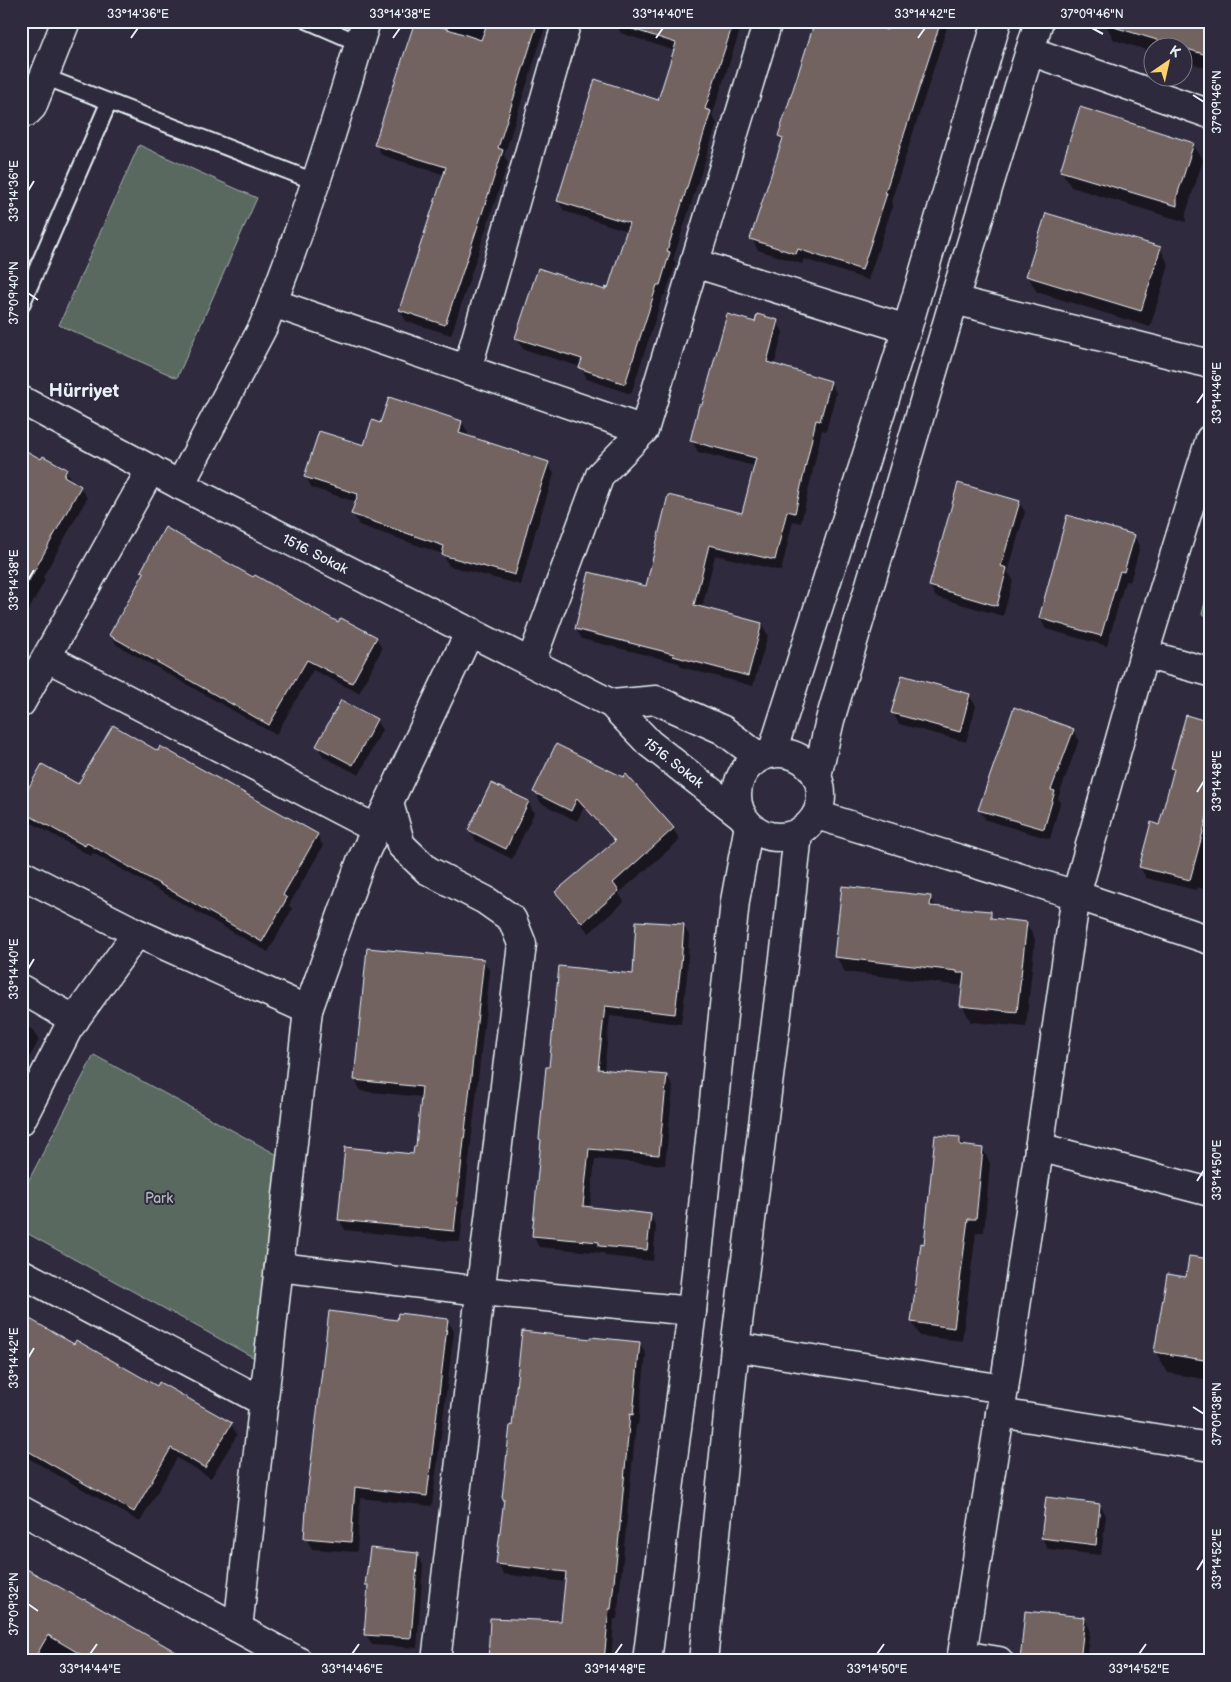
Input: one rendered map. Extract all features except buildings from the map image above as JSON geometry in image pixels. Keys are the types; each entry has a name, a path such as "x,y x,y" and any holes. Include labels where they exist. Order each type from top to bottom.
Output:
{"street":[{"path":"21,113 27,112 32,107 66,21"},
{"path":"467,370 567,21"},
{"path":"531,662 600,475 644,430 768,21"},
{"path":"766,755 907,329 996,21"},
{"path":"817,776 830,720 954,300 1039,21"},
{"path":"180,485 263,327 273,303 316,182 363,32"},
{"path":"1030,51 1210,114"},
{"path":"694,263 907,329"},
{"path":"954,300 1210,364"},
{"path":"273,303 644,430"},
{"name":"1516. Sokak","path":"21,400 180,485 612,704 649,743 745,820"},
{"path":"999,1661 961,1658 1002,1401 1076,895 1144,654 1210,439"},
{"path":"21,703 48,658 151,469"},
{"path":"238,1628 308,1010 361,861 470,632"},
{"path":"1144,654 1210,672"},
{"path":"48,658 376,829"},
{"path":"612,704 656,700 723,730 766,755"},
{"path":"703,1661 735,1347 790,918 808,824 821,802 821,788 817,776 809,765 798,757 785,753 766,755 748,765 741,776 737,789 737,802 745,820 760,833 773,837 786,837 808,824 1076,895 1210,940"},
{"path":"389,803 401,845 427,870 485,900 512,919 522,944 436,1661"},
{"path":"647,1661 692,1311 745,820"},
{"path":"21,874 138,933 308,1010"},
{"path":"21,1121 68,1029 138,933"},
{"path":"21,989 75,1020"},
{"path":"1039,1147 1210,1192"},
{"path":"279,1267 481,1291 692,1311"},
{"path":"21,1273 264,1402"},
{"path":"735,1347 1002,1401 1210,1447"},
{"path":"21,1510 298,1661"}],"lane":[{"path":"308,21 363,32"},
{"path":"45,77 316,182"},
{"path":"21,306 110,102"}],"green space":[{"path":"139,145 257,198 177,378 59,325"},
{"path":"1210,583 1210,617 1202,614"},
{"name":"Park","path":"94,1055 283,1158 260,1361 21,1230 21,1195"}],"district":[{"name":"Hürriyet","path":"84,391"}]}
